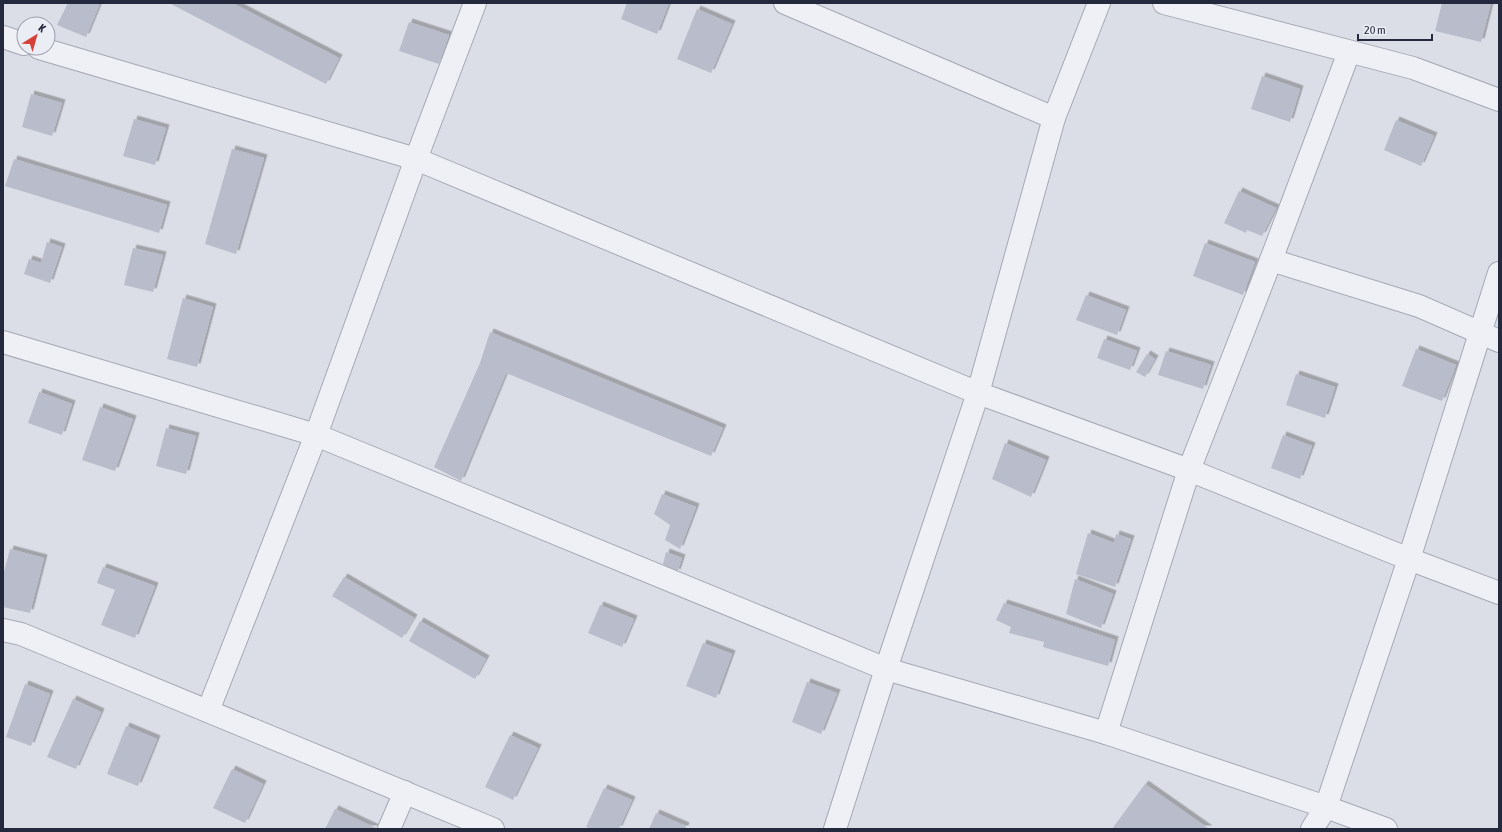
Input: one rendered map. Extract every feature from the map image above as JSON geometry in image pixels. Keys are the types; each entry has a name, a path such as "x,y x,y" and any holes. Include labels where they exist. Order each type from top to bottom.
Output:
{"street":[{"path":"208,711 316,435 416,159 475,3"},
{"path":"785,3 1054,118"},
{"path":"835,829 886,669 978,393 1054,118 1099,3"},
{"path":"1164,3 1413,68 1499,100"},
{"path":"3,37 16,41"},
{"path":"1106,733 1189,470 1271,260 1349,52"},
{"path":"56,53 416,159 978,393 1189,470 1409,560 1499,593"},
{"path":"1271,260 1419,306 1490,337"},
{"path":"1312,829 1326,807 1409,560 1490,337 1499,273"},
{"path":"3,342 316,435 886,669 1106,733 1326,807 1386,829"},
{"path":"3,630 21,634 493,829"},
{"path":"389,829 405,792"}],"building":[{"path":"68,3 100,3 86,37 57,25"},
{"path":"169,3 232,3 339,58 326,84"},
{"path":"627,3 669,3 657,34 621,19"},
{"path":"1442,3 1491,3 1481,42 1435,31"},
{"path":"697,9 732,24 711,73 677,59"},
{"path":"409,22 449,35 439,64 399,51"},
{"path":"1262,76 1300,89 1290,122 1251,109"},
{"path":"31,94 62,103 52,136 22,127"},
{"path":"134,119 166,128 155,165 123,156"},
{"path":"1396,120 1434,136 1421,166 1384,150"},
{"path":"232,149 264,158 236,254 205,244"},
{"path":"14,159 167,205 159,233 5,186"},
{"path":"1239,191 1276,208 1262,236 1247,230 1246,233 1224,223"},
{"path":"47,242 62,247 50,283 24,274 29,259 41,263"},
{"path":"1205,243 1255,262 1243,295 1193,276"},
{"path":"133,248 163,255 153,292 124,285"},
{"path":"1086,295 1126,310 1117,335 1076,320"},
{"path":"183,298 213,307 197,367 167,359"},
{"path":"490,332 723,428 711,456 506,373 461,481 434,467 480,363"},
{"path":"1104,339 1137,351 1130,370 1097,358"},
{"path":"1416,349 1456,365 1442,401 1402,386"},
{"path":"1166,351 1211,365 1203,389 1158,375"},
{"path":"1147,354 1155,359 1145,377 1136,372"},
{"path":"1296,374 1335,387 1325,418 1286,405"},
{"path":"39,392 72,404 62,435 28,423"},
{"path":"100,407 133,419 115,471 82,460"},
{"path":"166,428 196,436 186,474 156,466"},
{"path":"1283,435 1312,446 1300,479 1271,468"},
{"path":"1005,443 1046,460 1031,497 992,479"},
{"path":"662,494 696,507 680,549 665,540 670,525 654,514"},
{"path":"1088,533 1114,543 1116,534 1131,539 1115,587 1076,574"},
{"path":"10,549 44,558 30,613 3,607 3,576"},
{"path":"666,552 682,558 677,573 663,564"},
{"path":"103,567 155,586 135,638 101,625 115,590 97,583"},
{"path":"344,577 414,618 402,638 332,596"},
{"path":"1075,579 1113,594 1101,628 1066,614"},
{"path":"1004,603 1115,640 1108,666 1043,647 1044,642 1009,633 1011,627 996,620"},
{"path":"600,605 634,619 622,647 588,633"},
{"path":"420,621 486,659 475,679 409,641"},
{"path":"703,643 732,654 716,698 686,686"},
{"path":"807,682 837,693 821,734 792,722"},
{"path":"25,684 50,694 31,746 6,737"},
{"path":"73,699 101,712 76,769 47,757"},
{"path":"126,726 157,739 138,786 107,774"},
{"path":"510,735 538,748 513,800 485,787"},
{"path":"232,769 263,784 245,823 213,808"},
{"path":"1145,784 1209,829 1112,829"},
{"path":"604,788 632,800 619,829 591,829 586,827"},
{"path":"335,809 376,828 325,829"},
{"path":"656,813 686,826 685,829 649,829"}]}
